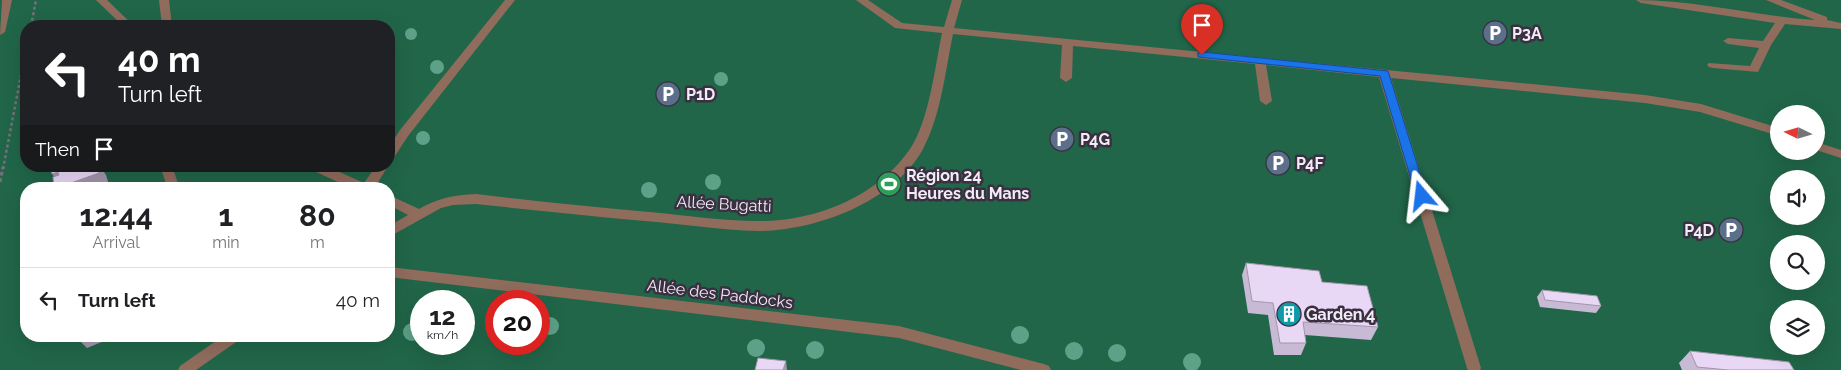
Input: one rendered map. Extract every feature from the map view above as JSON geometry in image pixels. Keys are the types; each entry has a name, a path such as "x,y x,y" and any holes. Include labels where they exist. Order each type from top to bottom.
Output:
{"lane":[{"path":"0,32 7,0"},
{"path":"101,0 123,20"},
{"path":"164,0 166,20"},
{"path":"395,147 510,0"},
{"path":"862,0 899,26 1680,104 1727,114 1770,129"},
{"name":"Allée Bugatti","path":"395,228 437,204 453,200 476,199 596,212 759,226 786,224 819,218 868,198 891,180 922,141 928,126 948,31 957,0"},
{"path":"1642,0 1782,21 1838,25"},
{"path":"1771,0 1838,25"},
{"path":"1713,65 1754,70 1766,45 1782,21"},
{"path":"1728,41 1766,45"},
{"path":"1066,78 1068,42"},
{"path":"1260,61 1266,102"},
{"path":"1384,73 1474,368"},
{"path":"1825,149 1841,154"},
{"path":"328,172 350,182"},
{"path":"395,203 418,214"},
{"name":"Allée des Paddocks","path":"395,273 899,332 1044,370"},
{"path":"185,370 224,342"}],"path":[{"path":"31,20 36,0"},
{"path":"0,182 20,80"}],"green space":[{"name":"Région 24 Heures du Mans","path":"0,0 1841,0 1841,370 0,370"}],"building":[{"path":"58,172 99,173 74,182 53,182 53,177 59,175"},
{"path":"1246,263 1319,271 1322,282 1367,286 1378,327 1303,322 1306,343 1280,343 1273,303 1252,301"},
{"path":"1542,290 1597,296 1601,306 1545,300"},
{"path":"1690,351 1789,362 1794,370 1728,370 1697,367"},
{"path":"758,358 786,361 783,370 755,370"}],"place":[{"name":"P3A","path":"1495,33"},
{"name":"P1D","path":"668,94"},
{"name":"P4G","path":"1062,139"},
{"name":"P4F","path":"1278,163"},
{"name":"Région 24 Heures du Mans","path":"889,184"},
{"name":"P4D","path":"1731,230"},
{"name":"Garden 4","path":"1289,314"}],"route":[{"path":"1202,55 1384,73 1422,196"}]}
